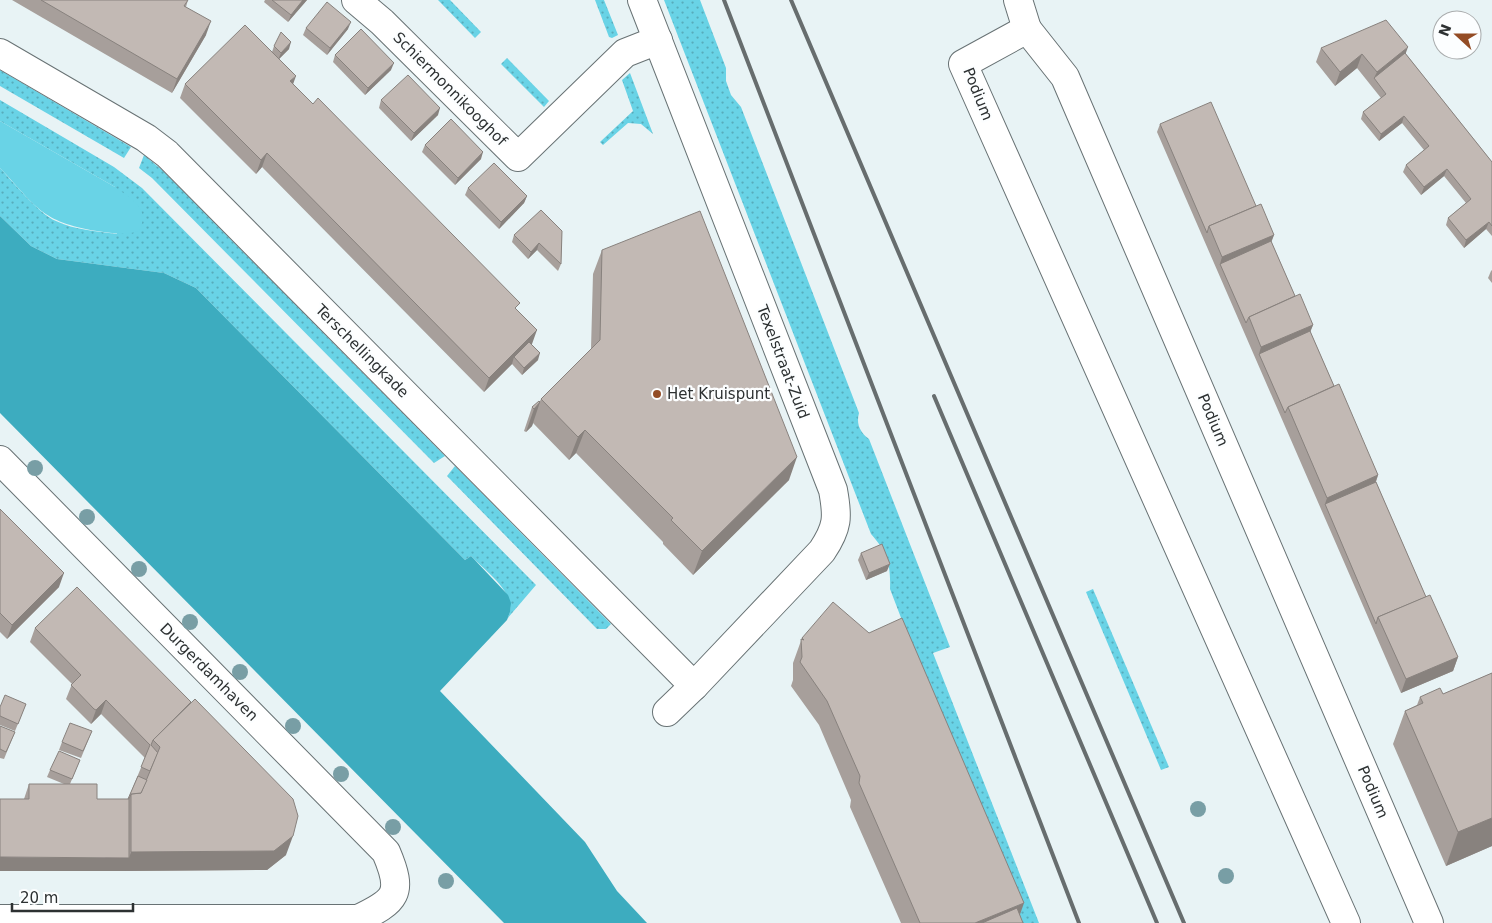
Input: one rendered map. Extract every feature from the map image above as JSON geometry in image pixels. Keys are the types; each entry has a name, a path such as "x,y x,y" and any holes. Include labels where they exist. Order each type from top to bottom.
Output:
{"street":[{"name":"Schiermonnikooghof","path":"356,0 382,22 518,157 624,53 658,40"},
{"name":"Texelstraat-Zuid","path":"642,0 833,490 836,508 836,525 822,550 694,686 667,712"},
{"path":"1018,0 1028,29"},
{"name":"Podium","path":"1346,923 963,64 1028,29 1065,77 1429,923"},
{"name":"Terschellingkade","path":"0,54 146,138 167,154 694,686"},
{"name":"Durgerdamhaven","path":"0,460 386,852 396,882 394,895 386,904 358,919 0,919"}],"shaded area":[{"path":"438,0 450,0 481,32 475,38"},
{"path":"595,0 604,0 618,35 612,38 609,37"},
{"path":"664,0 700,0 726,68 726,81 731,95 741,107 859,413 859,428 869,439 950,647 933,653 1039,923 1018,923 890,589 890,572 887,559 871,534"},
{"path":"507,58 549,101 544,107 501,64"},
{"path":"0,70 131,147 124,158 0,86"},
{"path":"630,73 653,134 641,124 628,123 603,145 600,142 633,111 622,80"},
{"path":"0,100 114,167 142,188 536,585 507,619 510,610 509,601 500,584 471,556 465,560 196,288 164,273 57,259 31,246 0,216 0,168 26,197 42,212 56,221 78,228 117,234 115,187 0,121"},
{"path":"0,121 128,196 138,205 143,217 139,231 118,234 78,227 63,223 41,210 0,168"},
{"path":"144,155 162,170 445,456 434,463 152,178 139,168"},
{"path":"0,216 31,246 57,259 164,273 196,288 465,560 471,556 508,595 511,603 507,620 440,691 585,842 617,891 647,923 504,923 0,413"},
{"path":"455,466 611,624 606,629 597,629 447,476"},
{"path":"1093,589 1169,767 1161,770 1086,592"}],"building":[{"path":"41,0 188,0 184,6 211,21 177,79"},
{"path":"272,0 303,0 291,15"},
{"path":"327,2 351,22 330,48 306,28"},
{"path":"1386,20 1408,47 1377,72 1362,54 1340,72 1321,48"},
{"path":"245,25 296,76 290,81 313,104 318,98 520,303 515,308 537,330 489,378 267,153 261,160 185,84"},
{"path":"361,29 394,63 368,88 335,55"},
{"path":"281,32 291,42 281,53 274,46"},
{"path":"1405,53 1492,162 1492,226 1489,222 1466,240 1448,218 1471,199 1447,169 1424,187 1406,165 1429,146 1404,116 1381,134 1363,112 1386,94 1374,78"},
{"path":"408,75 440,108 414,133 381,100"},
{"path":"1211,102 1256,206 1209,226 1207,233 1160,124"},
{"path":"451,119 483,152 458,178 425,145"},
{"path":"494,163 527,196 501,222 468,188"},
{"path":"1261,204 1274,235 1222,257 1209,226"},
{"path":"541,210 562,231 561,264 539,243 531,252 514,235"},
{"name":"Het Kruispunt","path":"700,211 797,457 702,551 671,520 673,518 585,430 578,437 541,399 600,340 602,250"},
{"path":"1271,241 1295,296 1249,317 1246,323 1220,264"},
{"path":"1300,294 1313,325 1261,347 1249,317"},
{"path":"1310,331 1334,386 1288,407 1285,413 1259,354"},
{"path":"529,342 540,353 524,368 514,357"},
{"path":"1339,384 1378,475 1327,498 1288,407"},
{"path":"540,402 534,409 532,407"},
{"path":"1376,482 1426,597 1378,617 1376,624 1325,504"},
{"path":"0,509 64,573 12,625 0,613"},
{"path":"882,544 890,564 869,573 861,553"},
{"path":"77,587 191,702 153,740 151,745 158,753 150,771 141,767 150,745 106,700 96,710 94,709 71,685 81,675 35,628"},
{"path":"1430,595 1458,657 1406,679 1378,617"},
{"path":"833,602 869,633 902,618 1024,903 975,923 920,923 859,783 860,776 827,701 800,662 802,657 801,639 804,640 802,638"},
{"path":"1492,673 1492,818 1458,832 1405,711 1423,703 1420,697 1440,688 1443,694"},
{"path":"5,695 26,704 18,724 0,716 0,707"},
{"path":"195,699 293,799 298,816 293,836 274,851 131,852 131,794 141,793 160,747 153,740"},
{"path":"70,723 92,731 83,751 62,742"},
{"path":"0,726 15,732 6,752 0,749"},
{"path":"59,751 80,760 72,779 50,770"},
{"path":"138,776 147,780 141,793 131,794 128,799"},
{"path":"29,784 97,784 97,799 129,799 129,858 0,857 0,799 29,799"},
{"path":"1017,908 1023,923 982,923"}],"railway":[{"path":"724,0 1079,923"},
{"path":"791,0 1184,923"},
{"path":"934,396 1157,923"}],"place":[{"name":"Het Kruispunt","path":"657,394"}]}
